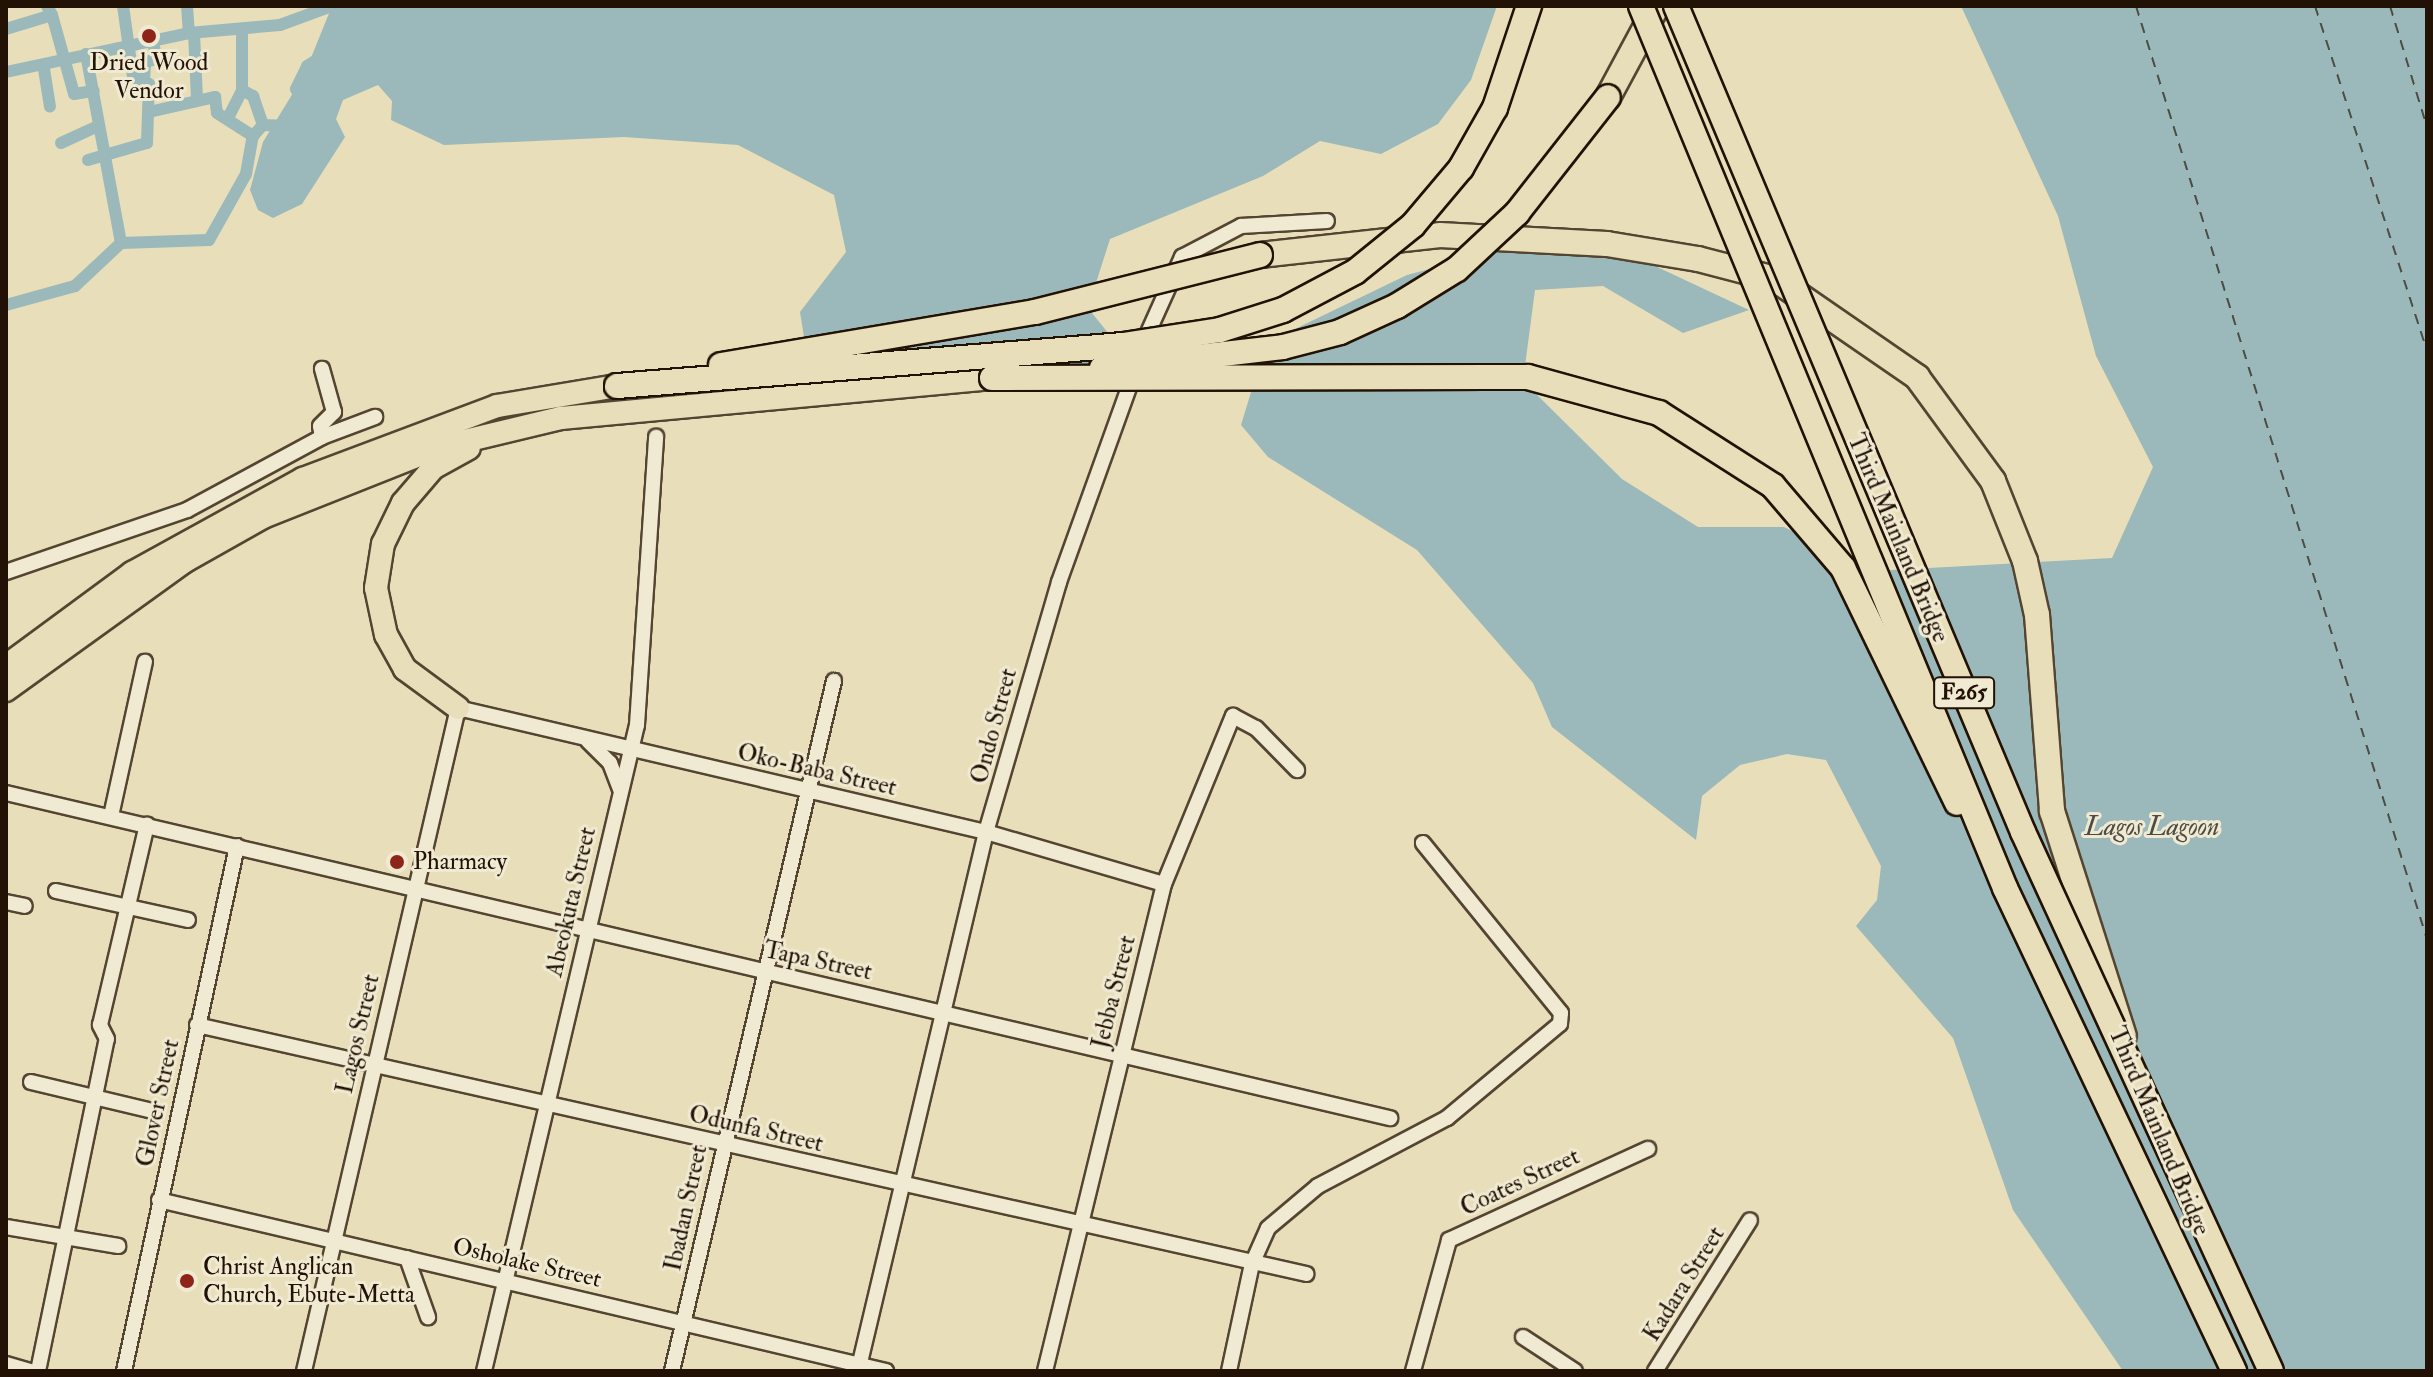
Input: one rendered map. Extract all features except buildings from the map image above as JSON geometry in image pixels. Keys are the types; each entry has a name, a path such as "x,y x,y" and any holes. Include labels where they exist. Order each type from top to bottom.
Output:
{"highway":[{"path":"617,386 1123,345 1220,330 1283,310 1355,272 1413,225 1461,168 1495,108 1529,6"},
{"name":"Third Mainland Bridge","path":"1641,6 2005,888 2234,1371"},
{"path":"992,378 1241,355 1369,319 1457,269 1517,213 1608,97 1657,6"},
{"name":"Third Mainland Bridge","path":"1676,6 1993,763 2271,1371"},
{"path":"617,386 1035,312 1260,255 1440,235 1593,243 1698,259 1775,279 1917,377 1993,481 2025,561 2037,615 2052,811 2128,1054"},
{"path":"992,378 1528,377 1604,392 1687,427 1773,486 1843,568 2005,888"}],"main road":[{"path":"6,666 263,517 436,448 561,418 992,378"},
{"path":"6,690 60,634 204,530 303,479 448,421 555,395 617,386"},
{"path":"458,708 405,669 386,635 376,588 383,544 403,503 433,468 527,424"}],"street":[{"name":"Ondo Street","path":"859,1368 986,832 1059,582 1173,266 1241,226 1327,221"},
{"path":"322,369 334,412 320,426 322,437"},
{"path":"6,572 216,498 322,437 375,417"},
{"name":"Abeokuta Street","path":"484,1371 629,751 646,656 656,437"},
{"path":"111,816 145,662"},
{"name":"Ibadan Street","path":"672,1371 805,790 834,681"},
{"name":"Oko-Baba Street","path":"458,708 629,751 986,832 1164,884"},
{"name":"Lagos Street","path":"304,1371 458,708"},
{"name":"Jebba Street","path":"1045,1371 1164,884 1233,716 1256,728 1297,770"},
{"path":"588,740 610,763 621,790"},
{"name":"Tapa Street","path":"6,793 586,927 765,972 942,1010 1390,1118"},
{"path":"38,1371 108,1031 100,1025 147,824"},
{"path":"1229,1371 1252,1264 1268,1228 1296,1202 1447,1118 1560,1024 1561,1013 1423,843"},
{"name":"Glover Street","path":"124,1371 237,846"},
{"path":"56,891 188,920"},
{"path":"6,902 25,906"},
{"name":"Odunfa Street","path":"197,1025 374,1062 545,1106 723,1143 1078,1228 1306,1274"},
{"path":"31,1082 153,1111"},
{"name":"Coates Street","path":"1413,1371 1449,1240 1648,1149"},
{"name":"Osholake Street","path":"159,1200 333,1243 506,1280 859,1368 886,1371"},
{"name":"Kadara Street","path":"1655,1371 1750,1220"},
{"path":"6,1227 118,1246"},
{"path":"407,1258 428,1317"},
{"path":"1523,1337 1575,1371"},
{"path":"6,1364 31,1371"}],"water":[{"path":"332,6 1497,6 1471,80 1438,124 1381,154 1320,141 1263,176 1110,239 1088,308 1137,369 813,394 800,312 846,252 834,195 738,145 624,137 444,145 391,120 392,101 378,85 343,100 336,119 345,137 302,204 273,218 258,210 250,190 263,142 304,75"},
{"name":"Lagos Lagoon","path":"1961,6 2427,6 2427,1371 2123,1371 2013,1210 1953,1038 1856,926 1877,900 1881,866 1826,760 1787,754 1740,765 1702,796 1696,840 1552,727 1533,683 1417,550 1268,457 1241,425 1266,343 1407,275 1539,240 1638,258 1749,310 1683,333 1603,286 1535,290 1523,381 1622,479 1698,527 1784,527 1874,571 2112,558 2153,467 2096,356 2058,216"}],"waterway":[{"path":"6,29 52,15 47,6"},
{"path":"88,160 147,143 149,84 133,77 123,6"},
{"path":"187,6 189,33"},
{"path":"6,72 189,33 280,25 329,7"},
{"path":"52,15 74,94 94,91"},
{"path":"242,31 242,90 253,96 263,125"},
{"path":"194,33 197,99"},
{"path":"144,82 145,62 156,59 153,40"},
{"path":"86,54 121,243"},
{"path":"302,96 296,89 307,66 320,58"},
{"path":"44,69 50,107"},
{"path":"228,118 242,90"},
{"path":"149,112 215,97 217,113 253,136"},
{"path":"6,305 75,286 121,243 209,240 246,174 253,136 263,125 289,126"},
{"path":"61,143 98,126"}],"ferry route":[{"path":"2136,6 2427,939"},
{"path":"2315,6 2427,351"},
{"path":"2390,6 2427,127"}],"place":[{"name":"Dried Wood Vendor","path":"149,36"},
{"name":"Pharmacy","path":"397,862"},
{"name":"Christ Anglican Church, Ebute-Metta","path":"187,1281"}]}
